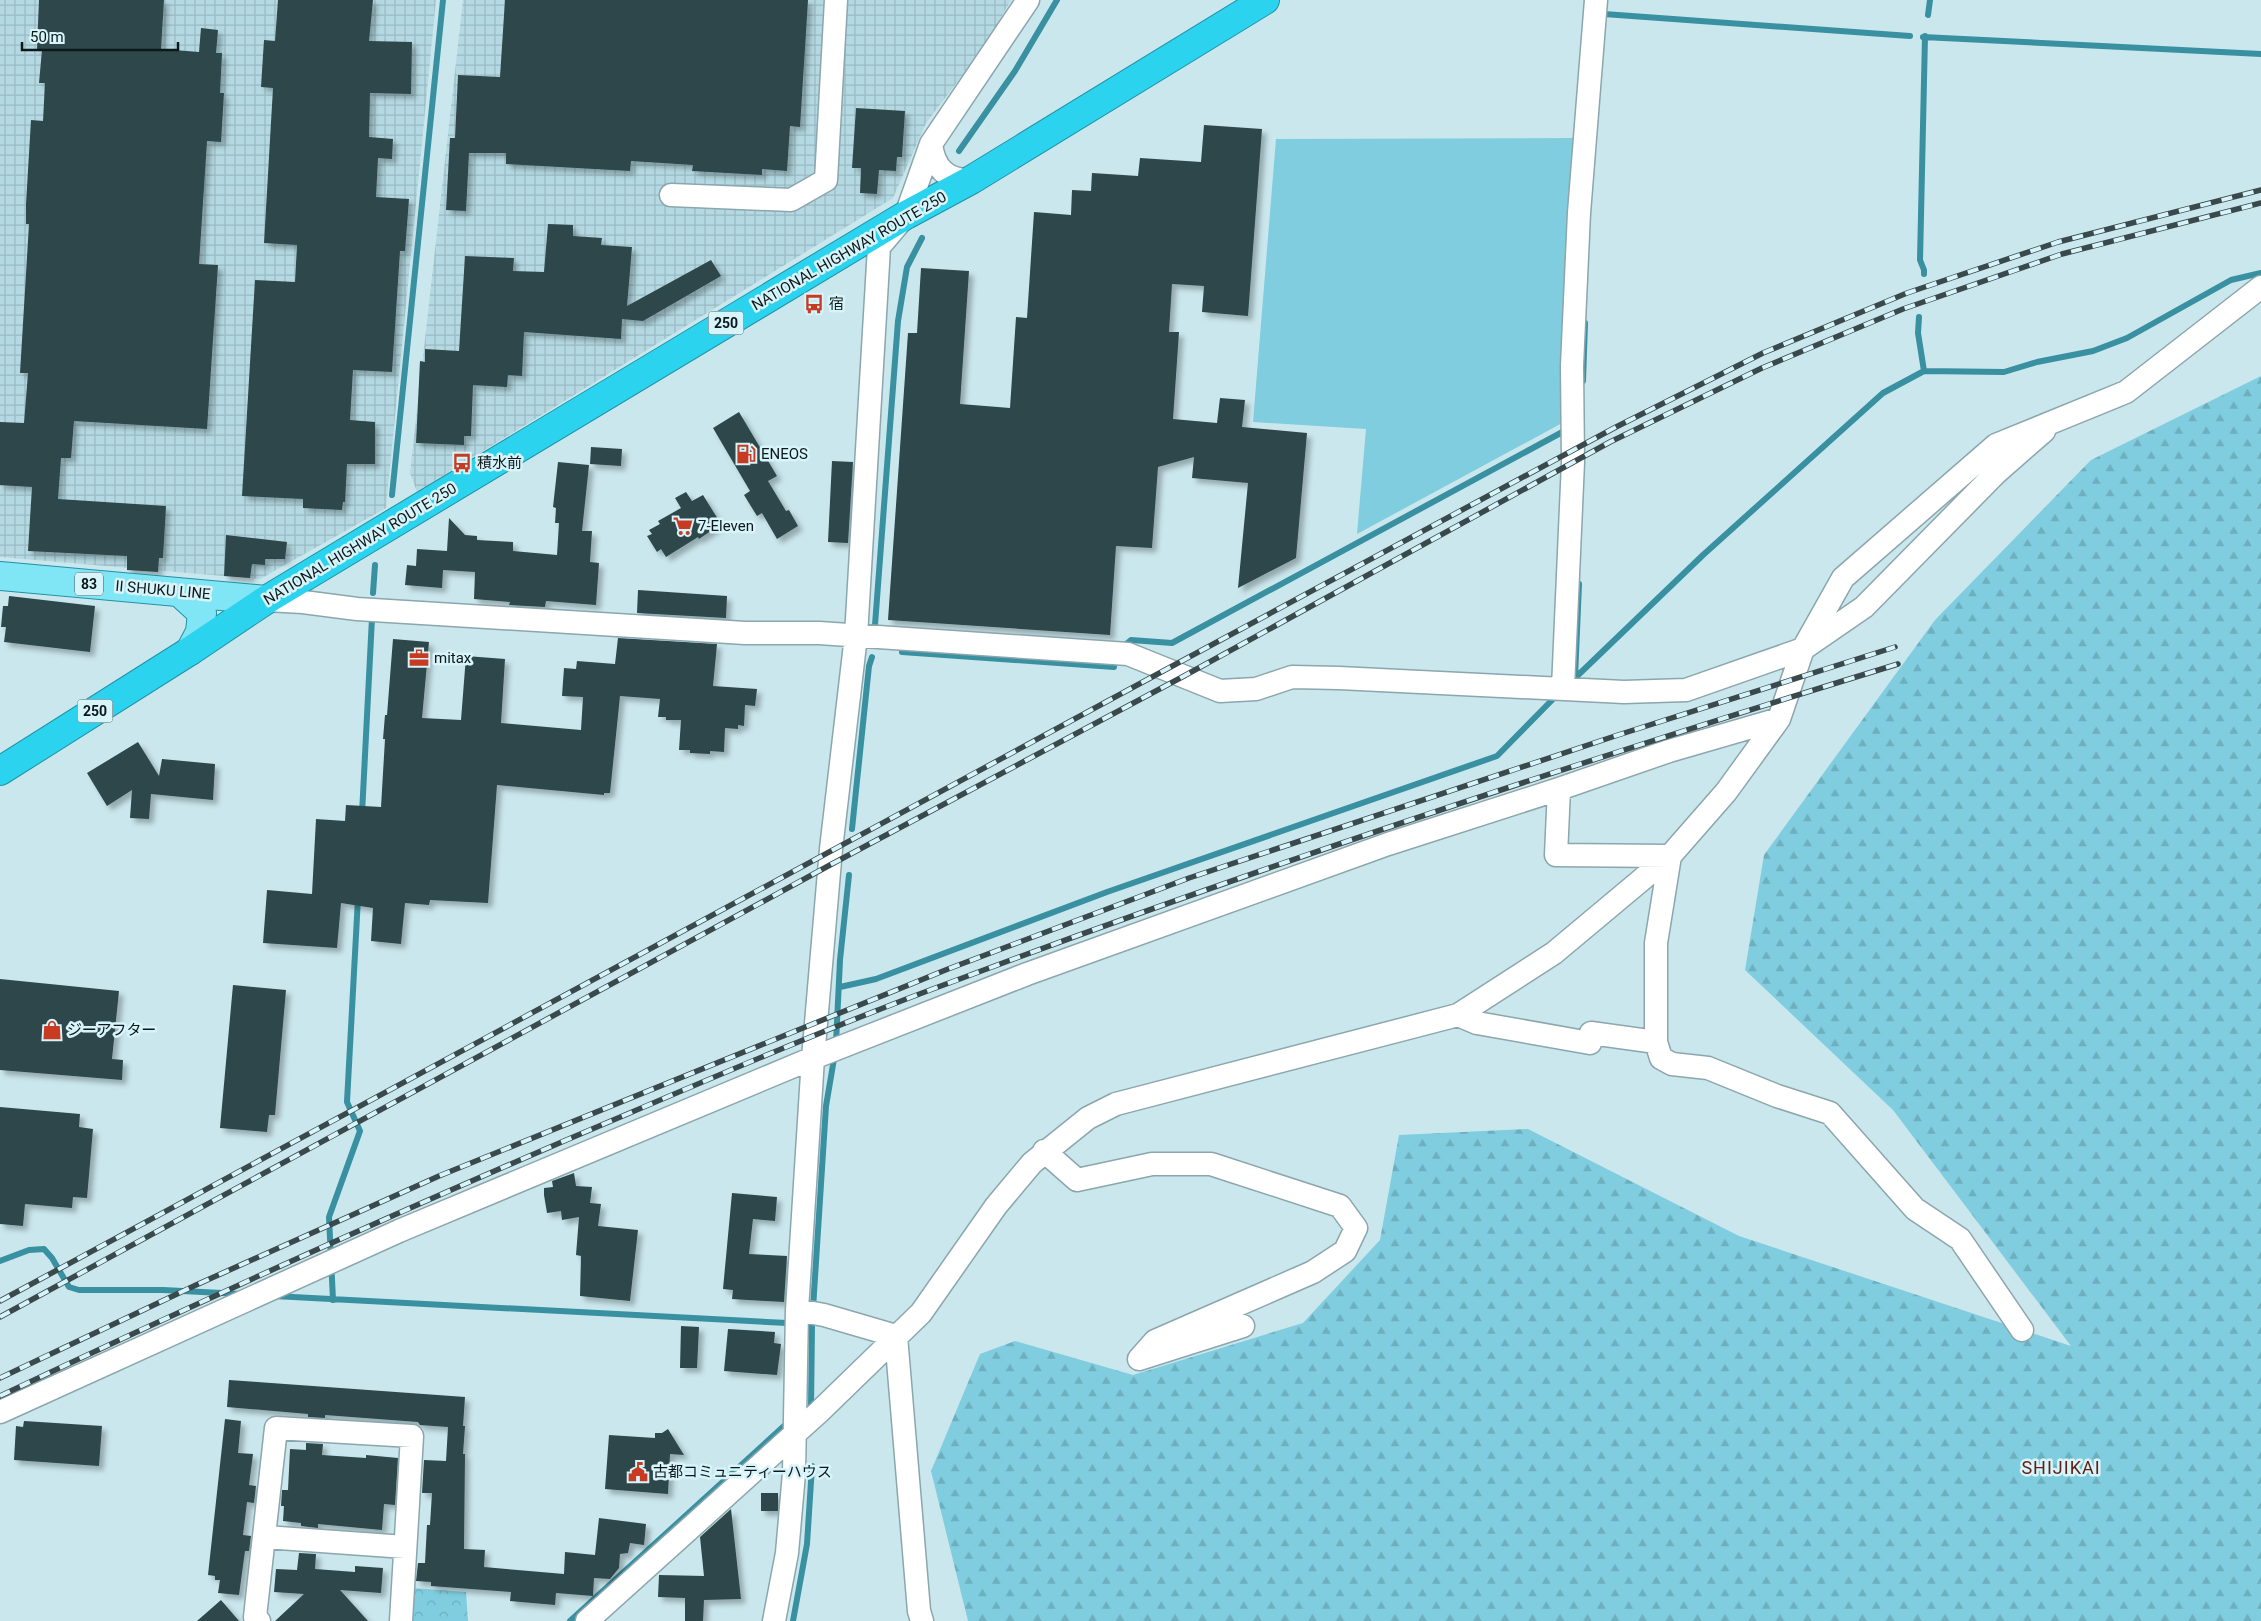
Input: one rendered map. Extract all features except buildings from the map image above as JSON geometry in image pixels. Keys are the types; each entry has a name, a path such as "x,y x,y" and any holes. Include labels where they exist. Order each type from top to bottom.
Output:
{"highway":[{"name":"NATIONAL HIGHWAY ROUTE 250","path":"0,771 190,651 266,600 906,215 972,180 1265,0"}],"main road":[{"name":"II SHUKU LINE","path":"0,576 266,600"},
{"path":"179,592 202,613 200,632 190,651"}],"street":[{"path":"671,195 791,200 826,180 836,0"},
{"path":"774,1621 787,1553 794,1473 793,1434 807,1312 827,1052 832,849 856,636 879,247 906,215 931,144 1028,0"},
{"path":"1563,688 1573,426 1572,366 1579,213 1596,0"},
{"path":"931,144 933,157 950,178 972,180"},
{"path":"587,1621 819,1412 932,1299 996,1206 1044,1151 1088,1118 1116,1104 1458,1015 1554,953 1670,856 1726,792 1779,719 1803,649 1843,578 1996,445 2126,392 2261,287"},
{"path":"266,600 387,611 735,632 856,636 1128,654 1220,691 1256,690 1292,677 1624,692 1686,690 1803,649 1864,607 1996,473 2056,420"},
{"path":"0,1412 399,1231 827,1052 1027,974 1388,844 1559,796 1669,751 1779,719"},
{"path":"1559,796 1556,855 1670,856"},
{"path":"1670,856 1656,943 1656,1042 1662,1058 1672,1064 1708,1068 1777,1096 1830,1113 1915,1208 1960,1239 2022,1330"},
{"path":"1458,1015 1477,1023 1590,1043 1591,1033 1656,1042"},
{"path":"1044,1151 1077,1180 1152,1164 1211,1164 1340,1206 1356,1228 1344,1251 1313,1272 1155,1341 1139,1359 1243,1326"},
{"path":"807,1312 896,1336"},
{"path":"896,1336 919,1611 922,1621"},
{"path":"259,1621 256,1617 276,1428 412,1436 400,1621"},
{"path":"265,1537 405,1547"}],"shaded area":[{"path":"0,0 436,0 386,508 260,579 0,557"},
{"path":"463,0 1011,0 984,47 926,123 893,198 417,492 410,473"}],"green space":[{"path":"1580,138 1564,422 1357,534 1366,429 1253,422 1276,139"},
{"path":"2261,376 2261,1621 968,1621 931,1471 980,1354 1015,1341 1133,1375 1303,1323 1380,1240 1399,1135 1528,1129 1739,1236 2071,1346 1893,1110 1745,970 1764,855 1935,620 2091,460"},
{"path":"412,1588 466,1592 468,1621 409,1621"}],"waterway":[{"path":"392,495 443,0"},
{"path":"959,151 1015,71 1057,0"},
{"path":"1928,15 1930,0"},
{"path":"1604,8 1604,14 1910,36"},
{"path":"1924,274 1920,260 1925,36"},
{"path":"1923,37 2261,54"},
{"path":"875,625 898,321 907,267 922,238"},
{"path":"1574,679 1703,555 1883,393 1924,371 2004,372 2037,362 2093,351 2127,338 2231,280 2261,273"},
{"path":"1919,317 1918,333 1924,371"},
{"path":"1583,381 1585,323"},
{"path":"1124,646 1131,640 1172,643 1568,429"},
{"path":"373,593 375,565"},
{"path":"1575,677 1579,584"},
{"path":"362,814 372,618"},
{"path":"902,652 1114,667"},
{"path":"852,829 869,666 872,657"},
{"path":"840,987 876,979 1107,892 1497,756 1554,698"},
{"path":"836,1043 840,960 849,875"},
{"path":"333,1300 329,1217 360,1131 347,1102 358,898"},
{"path":"811,1409 812,1324 826,1106 835,1053"},
{"path":"0,1261 29,1250 44,1249 52,1258 69,1287 79,1290 163,1290 241,1294"},
{"path":"274,1296 787,1323"},
{"path":"570,1621 784,1426"},
{"path":"793,1621 807,1544 812,1466"}],"railway":[{"path":"0,1301 1616,427 1763,353 1907,293 2058,242 2261,190"},
{"path":"0,1317 830,865 1184,676 1610,442 1762,368 1903,309 2062,254 2261,203"},
{"path":"0,1378 196,1285 439,1176 948,969 1189,878 1618,735 1895,647"},
{"path":"0,1396 233,1287 390,1217 832,1028 1190,895 1543,776 1898,664"}],"place":[{"name":"宿","path":"814,304"},
{"name":"ENEOS","path":"746,454"},
{"name":"積水前","path":"462,463"},
{"name":"7-Eleven","path":"683,526"},
{"name":"mitax","path":"419,658"},
{"name":"ジーアフター","path":"52,1030"},
{"name":"古都コミュニティーハウス","path":"638,1472"}],"district":[{"name":"SHIJIKAI","path":"2061,1468"}]}
